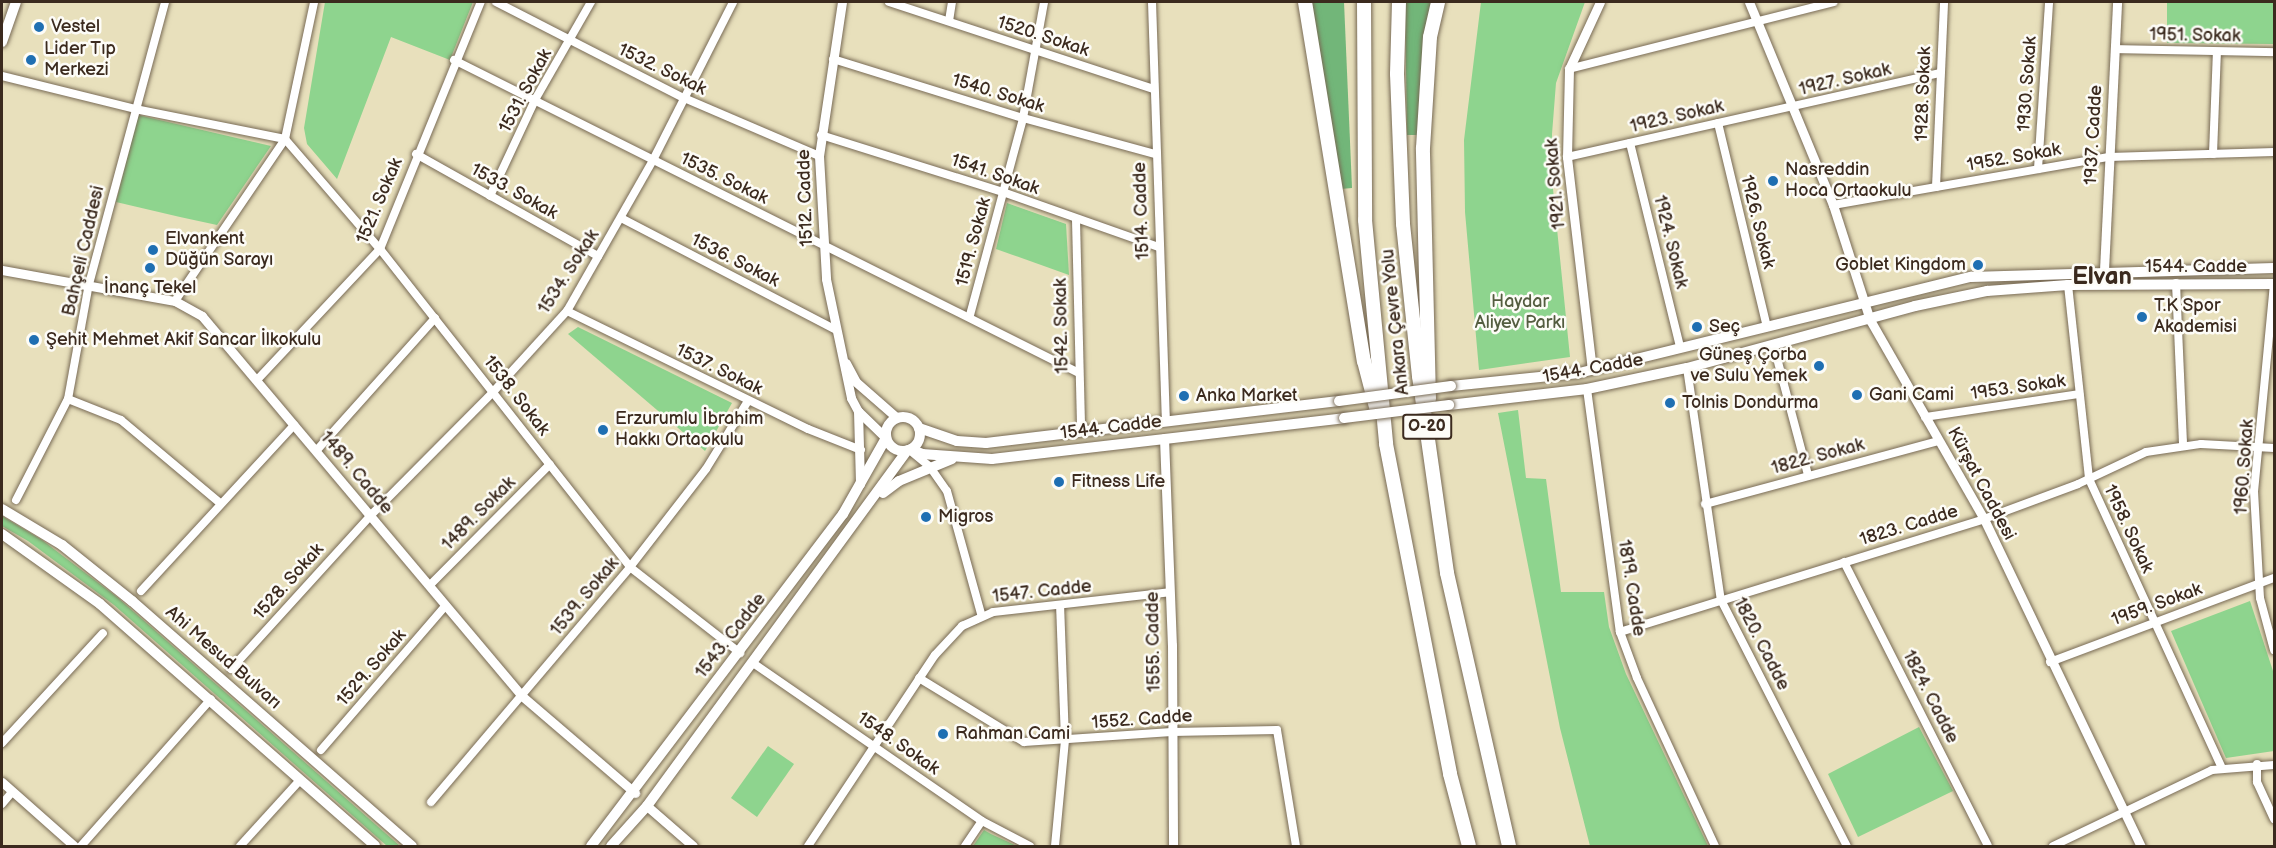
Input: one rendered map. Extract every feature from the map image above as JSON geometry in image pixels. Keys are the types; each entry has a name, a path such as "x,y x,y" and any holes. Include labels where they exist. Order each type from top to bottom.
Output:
{"highway":[{"path":"1305,2 1364,361 1386,444"},
{"name":"Ankara Çevre Yolu","path":"1364,2 1365,220 1386,444 1450,774 1469,846"},
{"name":"Ankara Çevre Yolu","path":"1399,2 1397,74 1403,224 1431,455 1447,573 1509,846"},
{"path":"1431,455 1423,148 1430,37 1438,2"}],"main road":[{"path":"2,42 16,2"},
{"name":"1544. Cadde","path":"919,428 971,443 1592,370 1971,277 2103,270 2274,268"},
{"name":"1544. Cadde","path":"910,450 956,458 992,459 1587,389 1774,347 1987,291 2068,285 2274,284"},
{"path":"896,417 912,419 919,428 920,438 910,450 897,450 885,437 886,427 896,417"},
{"name":"1543. Cadde","path":"591,846 635,793 859,489 885,437"},
{"name":"1543. Cadde","path":"611,846 647,806 910,450"},
{"path":"874,501 899,481 956,458"},
{"name":"Ahi Mesud Bulvarı","path":"2,509 62,545 116,587 412,846"},
{"path":"2,534 74,583 211,699 375,846"}],"street":[{"name":"Bahçeli Caddesi","path":"16,500 68,399 89,284 165,2"},
{"path":"175,301 285,139 314,2"},
{"name":"1521. Sokak","path":"257,380 380,249 454,60 481,2"},
{"name":"1532. Sokak","path":"496,2 684,98 819,156"},
{"name":"1531. Sokak","path":"490,196 536,98 591,2"},
{"name":"1534. Sokak","path":"370,516 493,392 567,311 653,160 733,2"},
{"name":"1512. Cadde","path":"842,2 819,156 824,245 836,330 858,411 861,450 859,489"},
{"name":"1520. Sokak","path":"889,2 1153,89"},
{"path":"949,21 952,2"},
{"name":"1519. Sokak","path":"970,315 1023,118 1037,52 1044,2"},
{"name":"1514. Cadde","path":"1152,2 1158,247 1166,420"},
{"name":"1921. Sokak","path":"1592,370 1568,157 1569,69 1600,2"},
{"name":"Kürşat Caddesi","path":"1749,2 1833,205 1863,305 1984,519 2050,662 2141,846"},
{"path":"1569,69 1834,2"},
{"name":"1928. Sokak","path":"1936,187 1939,73 1944,2"},
{"name":"1930. Sokak","path":"2038,169 2049,2"},
{"name":"1937. Cadde","path":"2103,270 2117,2"},
{"name":"1951. Sokak","path":"2115,49 2274,51"},
{"path":"2213,154 2217,52"},
{"name":"1540. Sokak","path":"833,58 1023,118 1155,154"},
{"name":"1535. Sokak","path":"454,60 536,98 653,160 970,315 1077,372"},
{"name":"1927. Sokak","path":"1792,107 1939,73"},
{"path":"2,76 135,109 285,139"},
{"name":"1923. Sokak","path":"1568,157 1792,107"},
{"name":"1926. Sokak","path":"1718,123 1767,327"},
{"name":"1541. Sokak","path":"821,135 1003,192 1076,220 1158,247"},
{"name":"1538. Sokak","path":"285,139 380,249 630,567 740,653"},
{"name":"1924. Sokak","path":"1630,143 1680,347"},
{"name":"1952. Sokak","path":"1833,205 2109,157 2274,152"},
{"name":"1533. Sokak","path":"417,154 598,256"},
{"name":"1536. Sokak","path":"621,218 836,330"},
{"name":"1542. Sokak","path":"1076,220 1077,372 1081,431"},
{"name":"1489. Cadde","path":"2,270 175,301 202,316 522,696 635,793"},
{"path":"2176,283 2183,446"},
{"name":"1960. Sokak","path":"2274,284 2263,432 2258,446 2254,491 2258,584 2274,650"},
{"name":"1958. Sokak","path":"2068,285 2089,479 2222,768"},
{"name":"1537. Sokak","path":"567,311 748,401 861,450"},
{"path":"317,450 435,318"},
{"path":"1774,347 1808,475"},
{"name":"1512. Cadde","path":"843,358 856,382 896,417"},
{"name":"1820. Cadde","path":"1687,368 1705,504 1721,600 1847,846"},
{"name":"1819. Cadde","path":"1587,389 1620,632 1636,678 1715,846"},
{"name":"1953. Sokak","path":"1925,417 2079,394"},
{"path":"68,399 121,420 220,503"},
{"name":"1539. Sokak","path":"431,802 630,567 706,469 748,401"},
{"path":"858,411 885,437"},
{"path":"141,591 294,424"},
{"name":"1555. Cadde","path":"1164,438 1170,592 1173,846"},
{"name":"1822. Sokak","path":"1705,504 1939,441"},
{"name":"1823. Cadde","path":"1620,632 1984,519 2089,479 2146,452 2183,446 2274,448"},
{"path":"910,450 930,467 946,491 981,614"},
{"name":"1489. Sokak","path":"430,585 550,464"},
{"name":"1528. Sokak","path":"231,669 370,516"},
{"name":"1824. Cadde","path":"1844,562 1988,846"},
{"name":"1959. Sokak","path":"2050,662 2274,578"},
{"name":"1547. Cadde","path":"808,846 948,638 981,614 1170,592"},
{"name":"1529. Sokak","path":"321,750 446,605"},
{"path":"1055,846 1065,740 1060,605"},
{"path":"2,743 103,633"},
{"name":"1548. Sokak","path":"753,663 982,821 1030,846"},
{"name":"1552. Cadde","path":"919,678 1013,737 1037,742 1172,732 1277,730 1296,846"},
{"path":"81,846 211,699"},
{"path":"2257,764 2257,782 2274,819"},
{"path":"2053,846 2124,811 2222,768 2257,764 2274,765"},
{"path":"240,846 300,780"},
{"path":"2,782 74,846"},
{"path":"2,804 12,792"},
{"path":"647,806 693,846"},
{"path":"965,846 982,821"}],"green space":[{"path":"325,2 473,2 450,60 391,37 337,179 307,144 304,128"},
{"path":"1310,2 1344,2 1352,188 1341,189"},
{"path":"1405,2 1431,2 1418,135 1407,135"},
{"name":"Haydar Aliyev Parkı","path":"1481,2 1585,2 1556,83 1552,134 1553,189 1570,357 1479,370 1465,212 1464,140"},
{"path":"2167,2 2274,2 2274,44 2167,43"},
{"path":"138,115 271,146 217,225 180,217 116,202"},
{"path":"1007,203 1066,224 1069,275 996,249"},
{"path":"578,327 732,403 705,451 568,334"},
{"path":"1518,410 1526,478 1546,479 1561,592 1604,592 1609,627 1626,674 1708,846 1590,846 1560,728 1498,413"},
{"path":"2,516 42,540 117,597 400,846 387,846 114,605 28,541 2,526"},
{"path":"2250,601 2274,674 2274,751 2226,758 2171,631"},
{"path":"1919,727 1953,791 1858,837 1828,774"},
{"path":"768,746 794,764 757,817 731,798"},
{"path":"984,830 991,834 1017,846 973,846"}],"place":[{"name":"Vestel","path":"39,27"},
{"name":"Lider Tıp Merkezi","path":"31,60"},
{"name":"Nasreddin Hoca Ortaokulu","path":"1773,181"},
{"name":"Elvankent Düğün Sarayı","path":"153,250"},
{"name":"Goblet Kingdom","path":"1978,265"},
{"name":"İnanç Tekel","path":"150,268"},
{"name":"T.K Spor Akademisi","path":"2142,317"},
{"name":"Seç","path":"1697,327"},
{"name":"Şehit Mehmet Akif Sancar İlkokulu","path":"34,340"},
{"name":"Güneş Çorba ve Sulu Yemek","path":"1819,366"},
{"name":"Gani Cami","path":"1857,395"},
{"name":"Anka Market","path":"1184,396"},
{"name":"Tolnis Dondurma","path":"1670,403"},
{"name":"Erzurumlu İbrahim Hakkı Ortaokulu","path":"603,430"},
{"name":"Fitness Life","path":"1059,482"},
{"name":"Migros","path":"926,517"},
{"name":"Rahman Cami","path":"943,734"}],"district":[{"name":"Elvan","path":"2102,277"}]}
